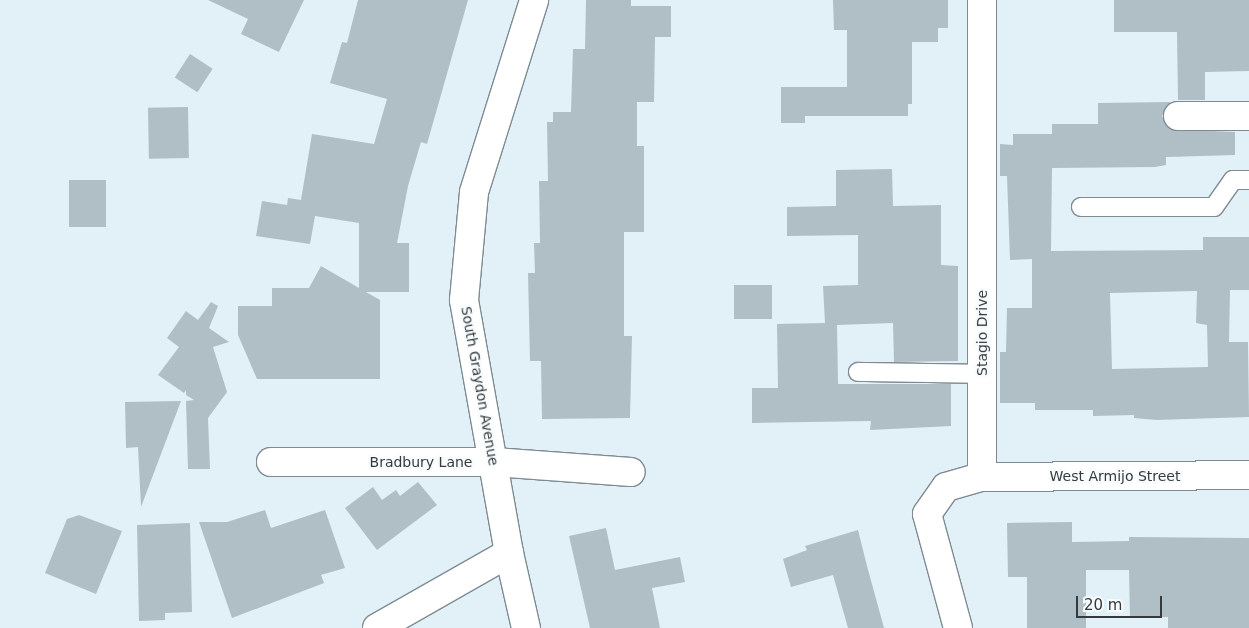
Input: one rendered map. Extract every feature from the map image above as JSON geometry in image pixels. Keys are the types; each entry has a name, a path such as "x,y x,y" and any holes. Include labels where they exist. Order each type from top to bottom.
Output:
{"street":[{"name":"South Graydon Avenue","path":"526,628 509,553 464,300 474,192 534,0"},
{"name":"Stagio Drive","path":"982,0 982,477"},
{"path":"1178,116 1249,116"},
{"name":"Bradbury Lane","path":"271,462 494,462 631,472"},
{"name":"West Armijo Street","path":"982,477 1249,475"},
{"path":"958,628 927,514 946,487 982,477"},
{"path":"377,628 509,553"}],"lane":[{"path":"1081,207 1214,207 1233,180 1249,180"},
{"path":"858,372 982,374"}],"building":[{"path":"208,0 304,0 279,52 241,34 248,19"},
{"path":"358,0 468,0 427,144 421,142 408,186 397,243 409,243 409,292 366,292 380,300 380,379 257,379 238,335 238,306 272,306 272,288 309,288 321,266 359,288 359,223 315,216 310,244 256,236 262,201 287,205 288,198 301,200 312,134 374,144 387,99 330,83 342,42 347,43"},
{"path":"586,0 631,0 631,6 671,6 671,37 655,37 654,102 637,102 637,146 644,146 644,232 624,232 624,336 632,336 630,418 542,419 541,361 530,361 528,273 535,273 534,243 540,243 539,181 548,181 547,122 553,122 553,112 571,112 573,49 585,49"},
{"path":"833,0 948,0 948,28 938,28 938,42 912,42 912,104 908,104 908,116 805,116 805,123 781,123 781,87 847,87 847,30 834,30"},
{"path":"1114,0 1249,0 1249,71 1205,72 1205,100 1178,100 1177,32 1114,32"},
{"path":"190,54 213,69 197,92 175,77"},
{"path":"1170,102 1162,116 1170,129 1235,132 1235,155 1166,157 1166,165 1155,167 1052,168 1051,251 1203,250 1203,237 1249,237 1249,290 1230,290 1229,342 1248,342 1249,417 1156,420 1134,418 1134,415 1093,416 1093,410 1035,410 1035,403 1000,403 1000,352 1006,352 1007,308 1032,308 1032,259 1010,260 1007,176 1000,176 1000,144 1013,145 1013,134 1052,134 1052,124 1098,124 1098,103","holes":["1197,291 1196,323 1207,325 1208,367 1112,369 1110,293"]},
{"path":"188,107 189,158 149,159 148,108"},
{"path":"892,169 893,206 941,205 941,265 958,266 958,361 894,362 893,323 837,325 838,384 951,384 951,426 870,430 871,421 752,423 752,388 778,388 777,324 825,323 823,286 858,285 858,235 787,236 787,207 836,206 836,170"},
{"path":"69,180 106,180 106,227 69,227"},
{"path":"734,285 772,285 772,319 734,319"},
{"path":"211,302 218,306 209,328 229,342 213,347 227,392 208,418 210,469 188,469 186,401 194,400 186,395 186,390 184,393 158,375 179,347 167,338 186,311 198,320"},
{"path":"181,401 141,507 138,447 126,448 125,402"},
{"path":"418,482 437,505 377,550 345,508 373,487 382,500 396,490 400,496"},
{"path":"265,510 271,528 325,510 345,568 321,575 324,583 232,618 199,522 227,522"},
{"path":"79,515 122,531 96,594 45,573 67,519"},
{"path":"1072,522 1072,542 1129,541 1129,537 1249,538 1249,628 1168,628 1168,617 1130,618 1129,570 1086,570 1086,628 1027,628 1027,577 1008,577 1007,523"},
{"path":"190,523 192,612 165,613 165,620 139,621 137,525"},
{"path":"606,528 615,570 680,557 685,582 652,588 660,628 590,628 569,536"},
{"path":"858,530 884,628 848,628 833,575 791,587 783,559 807,550 805,546"}]}
